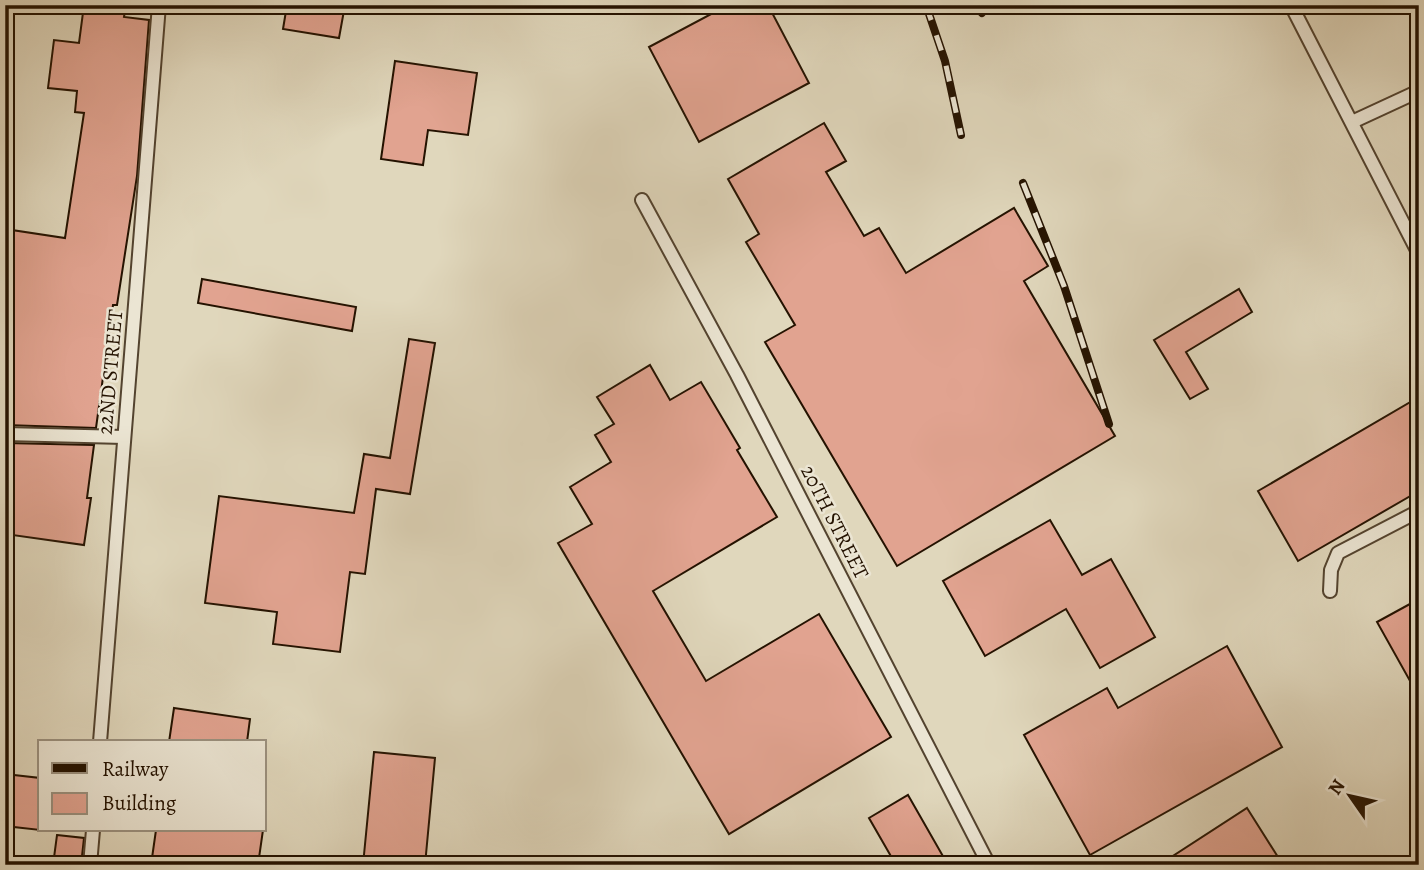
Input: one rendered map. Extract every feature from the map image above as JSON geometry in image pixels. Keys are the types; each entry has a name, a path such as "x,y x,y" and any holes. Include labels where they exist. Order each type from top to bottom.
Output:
{"lane":[{"name":"22ND STREET","path":"100,740 159,5"},
{"path":"1291,5 1419,254"},
{"path":"1352,122 1419,91"},
{"name":"20TH STREET","path":"642,200 743,387 989,865"},
{"path":"5,434 124,437"},
{"path":"1330,591 1331,570 1338,553 1419,511"},
{"path":"90,865 93,832"}],"building":[{"path":"84,5 126,5 124,17 149,20 137,176 117,305 113,305 96,428 5,425 11,359 5,358 5,229 65,238 84,113 75,112 77,91 48,88 54,40 79,43"},
{"path":"287,5 345,5 339,38 283,29"},
{"path":"728,5 768,5 809,83 699,142 649,47"},
{"path":"395,61 477,73 468,135 428,130 423,165 381,159"},
{"path":"824,123 846,161 826,172 864,236 879,228 906,273 1014,208 1048,266 1024,281 1115,436 897,566 765,342 795,325 746,242 759,234 728,179"},
{"path":"202,279 356,307 352,331 198,303"},
{"path":"1239,289 1252,312 1186,352 1208,389 1190,399 1154,340"},
{"path":"409,339 435,343 410,494 376,489 365,574 350,572 340,652 273,644 277,612 205,603 219,496 354,513 364,454 390,458"},
{"path":"650,365 670,400 701,382 777,517 653,591 706,681 819,614 891,737 729,834 558,543 592,524 570,487 611,462 595,435 614,424 597,397"},
{"path":"1419,397 1419,491 1298,561 1258,491"},
{"path":"5,443 94,445 87,498 91,498 84,545 5,534"},
{"path":"1050,520 1082,575 1111,559 1155,637 1100,668 1066,609 985,656 943,581"},
{"path":"1419,599 1419,697 1377,622"},
{"path":"1227,646 1282,747 1090,855 1024,735 1107,688 1118,708"},
{"path":"174,708 250,719 247,740 169,740"},
{"path":"374,752 435,758 425,865 363,865"},
{"path":"5,774 38,778 38,830 5,826"},
{"path":"908,795 948,865 896,865 869,818"},
{"path":"1247,808 1283,865 1159,865"},
{"path":"156,832 263,832 258,865 151,865"},
{"path":"57,835 84,838 81,865 53,865"}],"railway":[{"path":"926,5 945,61 961,135"},
{"path":"975,5 982,13"},
{"path":"1023,183 1064,286 1109,424"}]}
